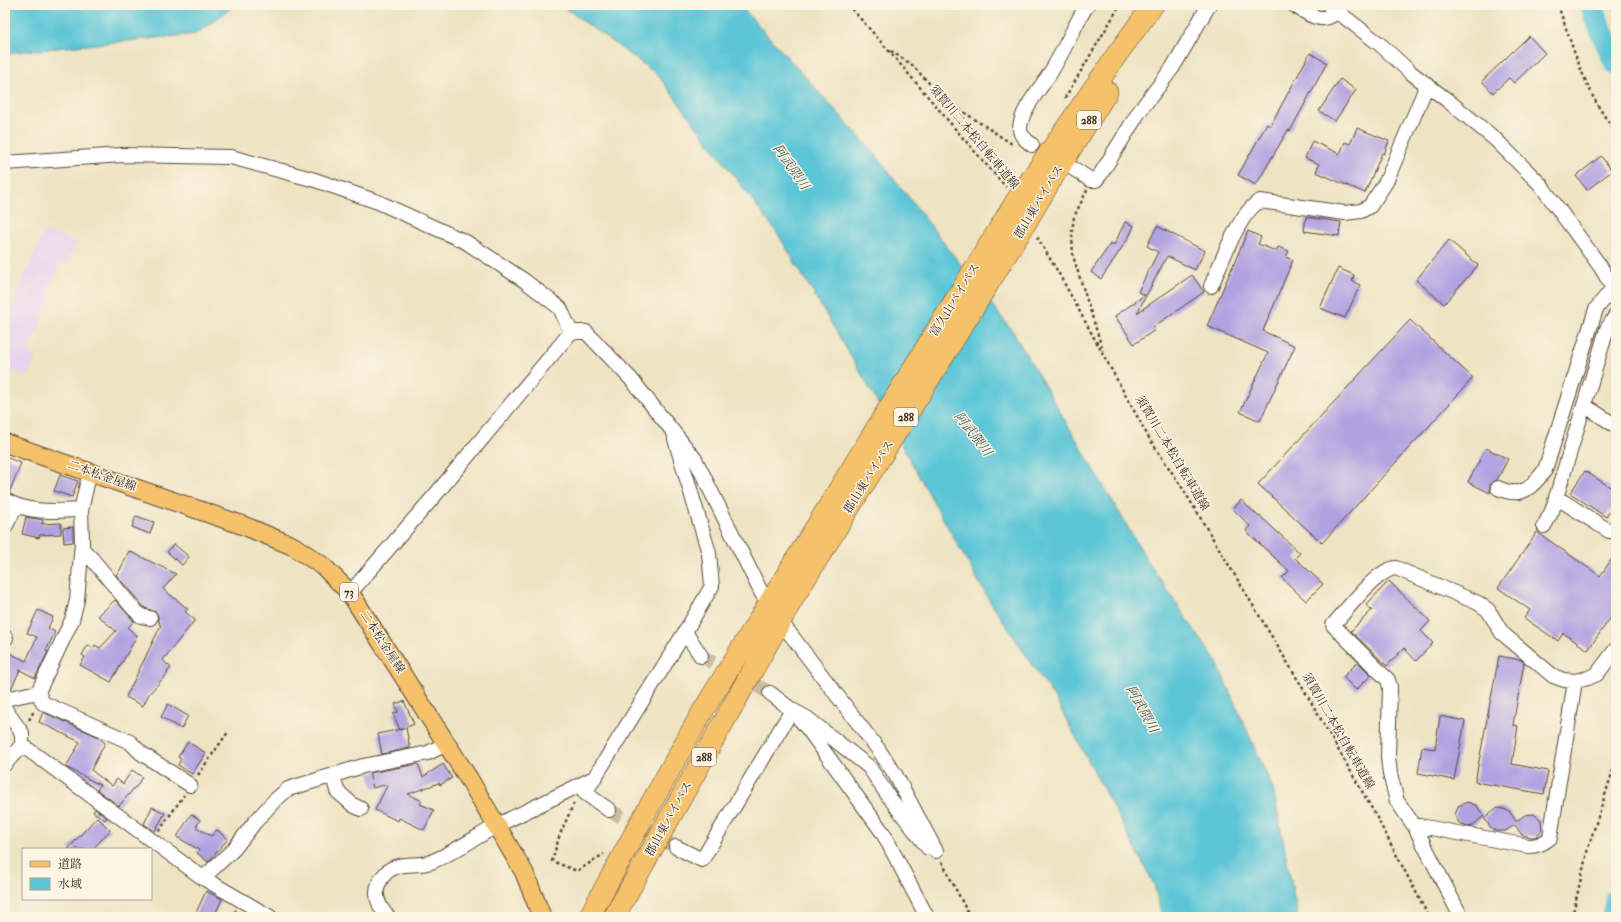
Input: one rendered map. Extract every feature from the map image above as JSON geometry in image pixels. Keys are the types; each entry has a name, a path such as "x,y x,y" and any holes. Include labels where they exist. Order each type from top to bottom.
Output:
{"highway":[{"name":"富久山バイパス","path":"768,604 1016,200 1153,5"},
{"name":"郡山東バイパス","path":"614,917 794,597 1027,235 1053,177 1162,5"},
{"name":"郡山東バイパス","path":"589,917 701,715 768,604"}],"main road":[{"name":"二本松金屋線","path":"5,443 90,471 242,525 293,546 323,566 350,593 446,744 524,872 542,917"}],"street":[{"path":"1032,145 1024,140 1020,130 1023,117 1028,106 1053,70 1087,5"},
{"path":"1074,170 1091,180 1096,180 1139,112 1173,67 1209,5"},
{"path":"1294,5 1319,19 1330,16 1333,8 1382,46 1410,72 1495,139 1540,184 1600,266 1614,290 1596,309 1545,470 1536,482 1522,492 1515,493 1498,488"},
{"path":"1211,286 1246,212 1260,201 1345,213 1362,212 1370,206 1386,182 1427,85"},
{"path":"5,163 122,155 231,157 315,180 378,202 466,242 525,281 560,308 571,332"},
{"path":"1544,526 1552,511 1606,329 1616,315"},
{"path":"571,332 586,332 631,378 695,459 768,604"},
{"path":"350,593 436,494 571,332"},
{"path":"1584,405 1616,426"},
{"path":"609,810 585,793 712,586 710,553 672,430"},
{"path":"90,471 81,510 82,549 77,600 72,620 40,695 43,703 130,742 141,753 190,785"},
{"path":"1556,497 1609,531 1614,531 1616,528"},
{"path":"5,527 11,503 41,512 81,510"},
{"path":"82,549 92,558 132,607 141,616 150,618"},
{"path":"1461,917 1415,828 1396,801 1388,757 1390,687 1388,680 1333,625 1377,576 1390,568 1396,568 1478,603 1488,610 1502,633 1553,676 1564,680 1575,681 1588,678 1597,674 1616,649"},
{"path":"781,622 878,749 895,774 936,851"},
{"path":"685,632 701,656"},
{"path":"1415,828 1420,826 1528,846 1537,846 1550,838 1575,681"},
{"path":"770,694 792,710 807,718 869,767 889,798 926,848 936,851"},
{"path":"5,699 40,695"},
{"path":"5,709 22,739 203,878 270,917"},
{"path":"676,847 702,860 792,710"},
{"path":"792,710 808,729 883,833 927,917"},
{"path":"5,764 22,739"},
{"path":"203,878 234,849 255,822 281,794 288,789 363,766 428,753 446,744"},
{"path":"333,775 337,791 352,805 361,809"},
{"path":"388,917 379,907 376,899 376,890 379,882 388,871 401,865 431,862 471,842 497,826 596,777"}],"path":[{"name":"須賀川二本松自転車道線","path":"848,5 888,49 961,138 1016,200"},
{"path":"1558,5 1584,77 1599,106 1616,132"},
{"path":"888,49 912,65 944,99 1016,146"},
{"path":"1090,186 1074,217 1072,231 1074,256 1105,357"},
{"name":"須賀川二本松自転車道線","path":"1027,235 1105,357 1149,438 1183,489 1307,695 1375,814 1429,917"},
{"path":"22,739 40,695"},
{"path":"1572,917 1588,848 1616,761"},
{"path":"585,793 577,797 560,834 552,861 577,871 610,851"},
{"path":"936,851 970,917"}],"shaded area":[{"path":"44,230 76,243 66,266 59,264 47,294 52,297 28,352 36,356 28,376 13,370 10,378 5,375 5,323"}],"water":[{"path":"5,5 235,5 196,34 17,52 5,55"},
{"name":"阿武隈川","path":"561,5 740,5 876,155 1013,332 1150,565 1217,663 1273,789 1298,917 1162,917 1154,884 1056,700 989,600 858,368 778,234 657,74"}],"building":[{"path":"1529,36 1545,53 1514,83 1509,78 1493,93 1482,81"},
{"path":"1310,53 1327,63 1290,131 1288,130 1256,185 1238,175 1267,124 1270,126"},
{"path":"1340,79 1356,90 1335,121 1319,111"},
{"path":"1357,128 1389,141 1384,154 1382,153 1365,193 1316,172 1319,164 1305,158 1312,141 1340,154 1345,142 1350,144"},
{"path":"1601,156 1612,171 1587,190 1576,176"},
{"path":"1306,217 1341,222 1339,236 1304,231"},
{"path":"1125,222 1134,226 1129,237 1101,279 1091,272 1111,243 1114,245"},
{"path":"1157,226 1205,251 1195,270 1167,256 1137,313 1192,275 1204,292 1153,327 1155,330 1134,344 1115,316 1145,295 1138,292 1158,252 1147,246"},
{"path":"1248,231 1261,237 1258,244 1276,251 1278,247 1289,251 1286,257 1293,260 1263,331 1295,346 1260,421 1240,412 1268,353 1207,326"},
{"path":"1449,240 1478,265 1444,304 1416,280"},
{"path":"1338,268 1354,275 1352,281 1360,285 1345,318 1320,308"},
{"path":"1410,320 1473,378 1322,543 1258,484"},
{"path":"1486,448 1508,459 1497,480 1493,481 1490,485 1490,493 1468,482"},
{"path":"5,457 21,463 9,493 5,492"},
{"path":"1585,471 1616,491 1616,502 1606,517 1570,493"},
{"path":"60,475 78,481 72,497 54,491"},
{"path":"1241,500 1300,553 1295,558 1323,584 1306,601 1282,578 1289,571 1246,531 1250,526 1233,509"},
{"path":"136,516 154,522 150,534 132,527"},
{"path":"26,517 43,520 42,524 61,523 61,534 40,535 39,538 22,534"},
{"path":"73,527 73,542 64,543 63,528"},
{"path":"1537,532 1600,576 1616,553 1616,610 1588,650 1563,633 1558,641 1524,618 1530,610 1498,588"},
{"path":"174,544 189,557 182,565 167,552"},
{"path":"129,551 176,574 163,589 188,609 185,612 195,620 163,660 171,668 149,694 143,706 126,697 161,625 159,624 160,622 158,621 156,612 145,608 116,575"},
{"path":"1389,581 1430,621 1421,631 1433,643 1416,661 1404,648 1387,666 1351,631 1372,610 1366,605"},
{"path":"115,600 134,621 128,628 137,636 111,682 80,665 85,657 82,655 88,645 94,648 95,645 100,648 116,631 98,616"},
{"path":"38,610 53,617 48,628 55,632 46,651 48,652 35,678 20,670 11,689 5,690 5,651 26,661 37,637 27,633"},
{"path":"1499,656 1521,660 1524,663 1513,725 1518,726 1512,764 1548,771 1544,794 1475,782"},
{"path":"1358,662 1371,675 1356,690 1343,677"},
{"path":"404,701 414,724 400,730 393,714 398,712 395,704"},
{"path":"168,704 188,716 181,729 161,717"},
{"path":"43,712 99,737 105,743 91,770 112,786 117,779 123,784 132,770 142,777 136,787 119,806 97,790 100,785 66,767 80,742 39,722"},
{"path":"1440,716 1465,721 1454,780 1418,773 1422,747 1435,749"},
{"path":"406,728 410,748 382,754 378,734"},
{"path":"188,742 206,753 192,774 178,765 181,759 178,757"},
{"path":"418,764 423,777 443,764 452,778 440,785 439,783 408,794 422,801 420,804 434,810 424,830 399,818 398,821 375,810 388,784 373,788 369,773"},
{"path":"1467,802 1476,805 1484,816 1473,825 1468,826 1459,823 1455,815 1458,806"},
{"path":"152,807 165,813 155,831 144,824"},
{"path":"1500,808 1509,811 1516,821 1525,815 1534,814 1541,820 1542,830 1536,837 1531,837 1522,835 1515,825 1505,831 1496,831 1492,829 1484,818 1495,809"},
{"path":"95,809 107,818 105,820 93,812"},
{"path":"191,814 200,820 196,827 211,836 217,830 228,839 208,862 197,853 199,850 177,837"},
{"path":"97,817 110,830 94,848 69,848"},
{"path":"206,891 222,899 214,917 194,917"}],"waterway":[{"path":"1592,5 1595,17 1616,64"},
{"path":"1613,917 1616,900"}],"tunnel":[{"path":"701,656 770,693"},
{"path":"609,810 676,847"}]}
